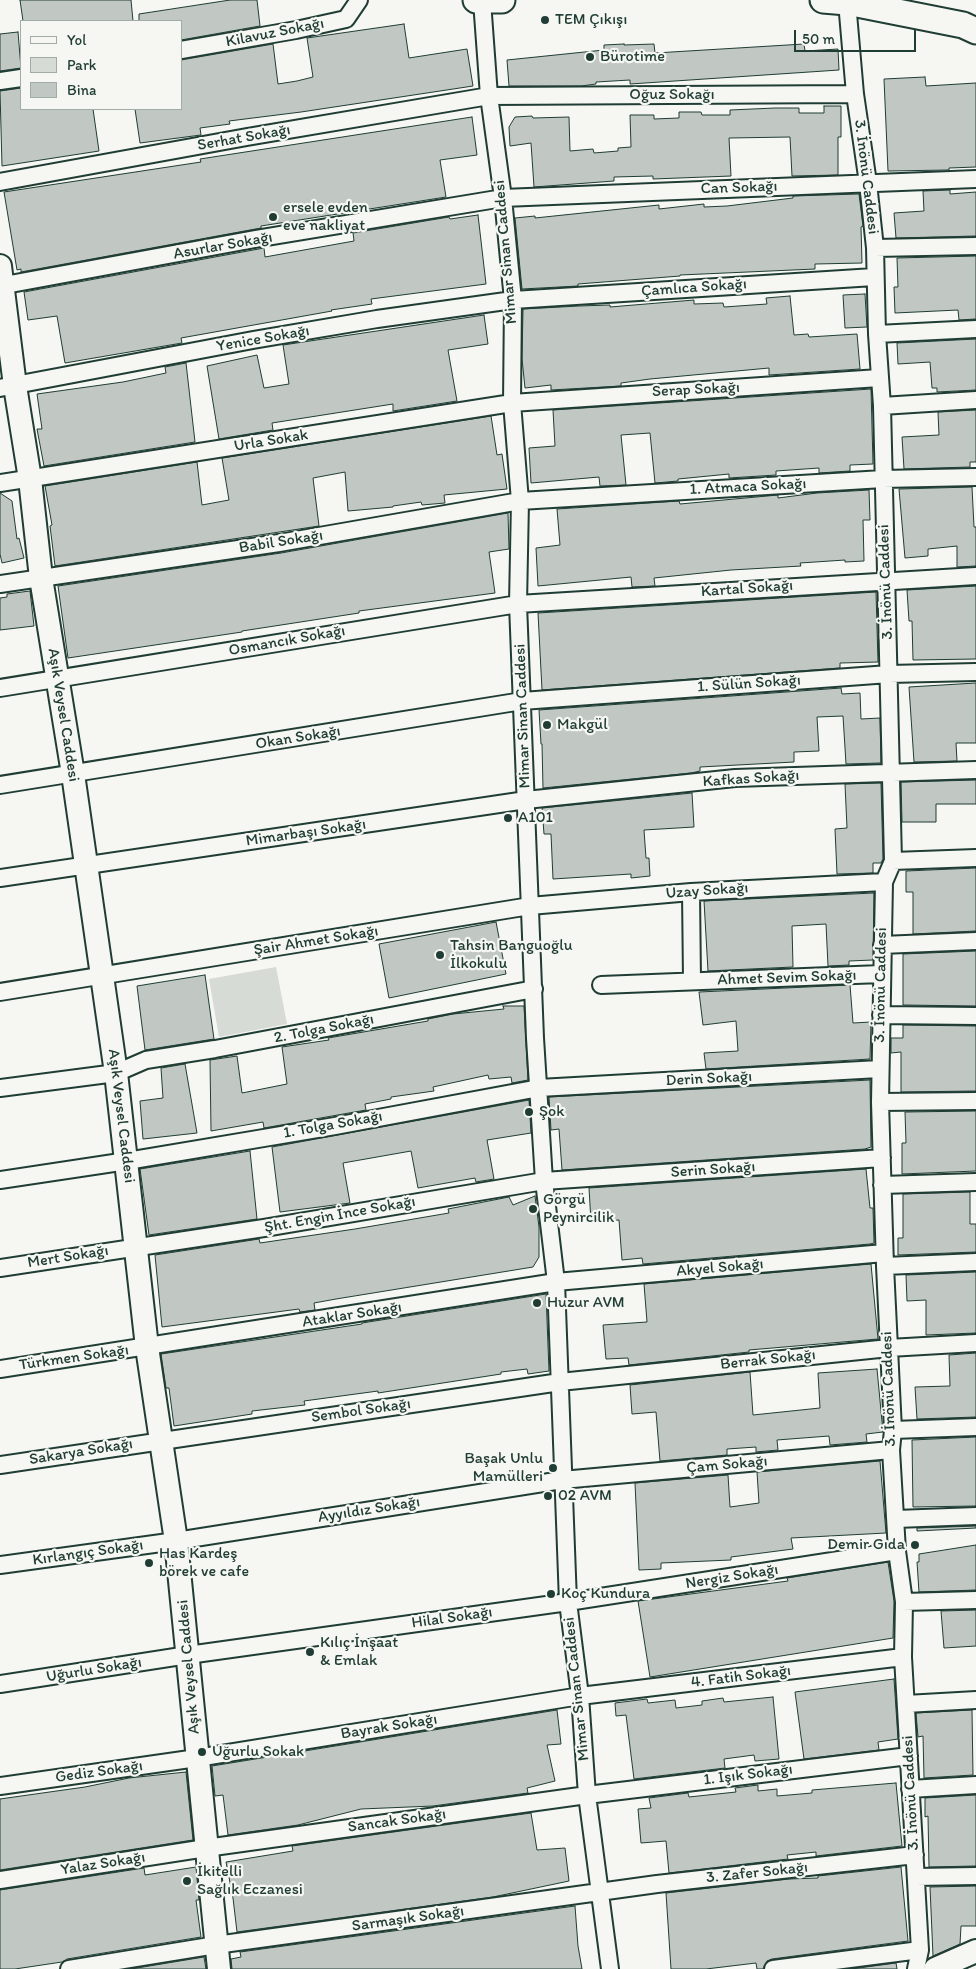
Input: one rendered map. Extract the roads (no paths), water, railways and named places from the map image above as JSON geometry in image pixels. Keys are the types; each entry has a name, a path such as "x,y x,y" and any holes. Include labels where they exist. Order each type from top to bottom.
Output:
{"main road":[{"path":"476,0 502,0"},
{"path":"894,0 976,12"},
{"path":"835,1 963,25 976,31"},
{"name":"Aşık Veysel Caddesi","path":"1,279 7,387 30,479 41,578 56,680 73,774 116,1073 147,1347 176,1541 219,1969"},
{"path":"935,1969 976,1952"}],"street":[{"name":"Kilavuz Sokağı","path":"182,50 296,30 346,19 359,0"},
{"name":"Mimar Sinan Caddesi","path":"482,0 489,96 503,198 513,300 512,403 520,500 518,604 535,1038 540,1088 544,1181 556,1282 568,1602 580,1696 587,1795 610,1969"},
{"name":"3. İnönü Caddesi","path":"835,1 855,94 868,183 874,248 879,378 882,406 892,861 884,882 879,1069 884,1260 893,1430 891,1450 897,1551 904,1602 903,1657 920,1950 916,1969"},
{"path":"0,81 20,78"},
{"name":"Oğuz Sokağı","path":"489,96 855,94"},
{"name":"Serhat Sokağı","path":"0,182 247,137 489,96"},
{"name":"Can Sokağı","path":"503,198 976,179"},
{"name":"Asurlar Sokağı","path":"1,279 255,240 503,198"},
{"path":"874,248 976,246"},
{"name":"Çamlıca Sokağı","path":"513,300 874,277"},
{"name":"Yenice Sokağı","path":"7,387 253,340 377,319 513,300"},
{"path":"877,334 976,329"},
{"name":"Serap Sokağı","path":"512,403 879,378"},
{"path":"882,406 976,400"},
{"name":"Urla Sokak","path":"0,483 512,403"},
{"name":"1. Atmaca Sokağı","path":"520,500 883,479 976,477"},
{"name":"Babil Sokağı","path":"0,584 279,543 520,500"},
{"name":"Kartal Sokağı","path":"518,604 976,576"},
{"name":"Osmancık Sokağı","path":"0,688 518,604"},
{"name":"1. Sülün Sokağı","path":"522,701 889,674 976,672"},
{"name":"Okan Sokağı","path":"0,785 522,701"},
{"name":"Kafkas Sokağı","path":"526,800 735,778 976,770"},
{"name":"Mimarbaşı Sokağı","path":"0,878 526,800"},
{"path":"892,861 976,858"},
{"name":"Uzay Sokağı","path":"530,906 691,892 884,882"},
{"path":"691,892 692,981"},
{"name":"Şair Ahmet Sokağı","path":"0,992 102,977 530,906"},
{"path":"882,945 976,941"},
{"name":"Ahmet Sevim Sokağı","path":"601,985 881,974"},
{"name":"2. Tolga Sokağı","path":"0,1088 116,1073 146,1060 215,1050 534,989"},
{"path":"881,1014 976,1016"},
{"name":"Derin Sokağı","path":"540,1088 879,1069"},
{"name":"1. Tolga Sokağı","path":"0,1180 335,1126 540,1088"},
{"path":"880,1102 976,1101"},
{"name":"Serin Sokağı","path":"544,1181 882,1158"},
{"name":"Şht. Engin İnce Sokağı","path":"136,1246 264,1228 544,1181"},
{"path":"882,1185 976,1182"},
{"name":"Mert Sokağı","path":"0,1268 136,1246"},
{"name":"Akyel Sokağı","path":"556,1282 884,1260 976,1262"},
{"name":"Ataklar Sokağı","path":"147,1347 556,1282"},
{"name":"Berrak Sokağı","path":"560,1382 888,1348 976,1343"},
{"name":"Türkmen Sokağı","path":"0,1369 147,1347"},
{"name":"Sembol Sokağı","path":"162,1439 560,1382"},
{"path":"893,1430 976,1427"},
{"name":"Sakarya Sokağı","path":"0,1465 162,1439"},
{"name":"Çam Sokağı","path":"562,1480 891,1450"},
{"name":"Ayyıldız Sokağı","path":"176,1541 562,1480"},
{"path":"896,1520 976,1516"},
{"name":"Kırlangıç Sokağı","path":"0,1565 176,1541"},
{"name":"Nergiz Sokağı","path":"568,1602 897,1551"},
{"path":"904,1602 976,1600"},
{"name":"Hilal Sokağı","path":"188,1655 568,1602"},
{"name":"Uğurlu Sokağı","path":"0,1684 188,1655"},
{"name":"4. Fatih Sokağı","path":"580,1696 903,1657"},
{"name":"Bayrak Sokağı","path":"197,1758 580,1696"},
{"path":"906,1704 976,1700"},
{"name":"1. Işık Sokağı","path":"587,1795 909,1756"},
{"name":"Gediz Sokağı","path":"0,1786 197,1758"},
{"path":"910,1789 976,1786"},
{"name":"Sancak Sokağı","path":"206,1848 587,1795"},
{"name":"Yalaz Sokağı","path":"0,1880 206,1848"},
{"name":"3. Zafer Sokağı","path":"599,1892 915,1855"},
{"path":"916,1877 976,1876"},
{"name":"Sarmaşık Sokağı","path":"69,1969 216,1945 599,1892"},
{"path":"773,1969 920,1950"}],"place":[{"name":"TEM Çıkışı","path":"545,20"},
{"name":"Bürotime","path":"590,57"},
{"name":"ersele evden eve nakliyat","path":"273,217"},
{"name":"Makgül","path":"547,725"},
{"name":"A101","path":"508,818"},
{"name":"Tahsin Banguoğlu İlkokulu","path":"440,955"},
{"name":"Şok","path":"529,1112"},
{"name":"Görgü Peynircilik","path":"533,1209"},
{"name":"Huzur AVM","path":"537,1303"},
{"name":"Başak Unlu Mamülleri","path":"553,1468"},
{"name":"02 AVM","path":"548,1496"},
{"name":"Demir Gıda","path":"915,1545"},
{"name":"Has Kardeş börek ve cafe","path":"149,1563"},
{"name":"Koç Kundura","path":"551,1594"},
{"name":"Kılıç İnşaat & Emlak","path":"310,1652"},
{"name":"Uğurlu Sokak","path":"202,1752"},
{"name":"İkitelli Sağlık Eczanesi","path":"187,1881"}]}
